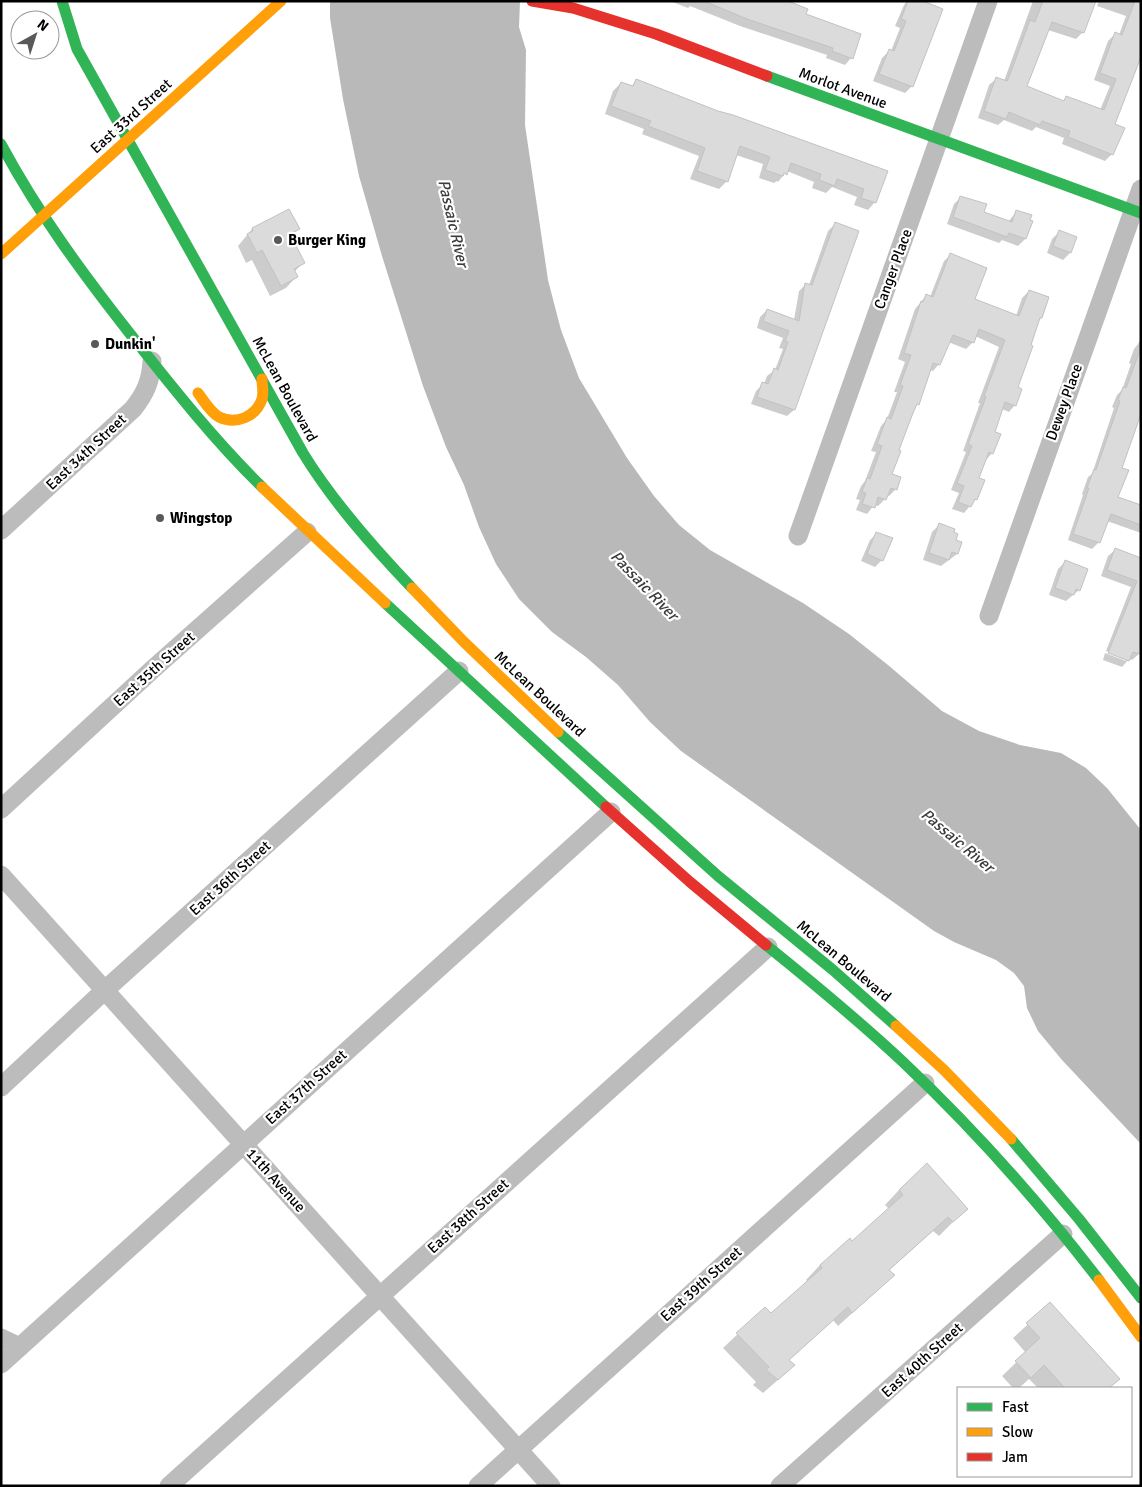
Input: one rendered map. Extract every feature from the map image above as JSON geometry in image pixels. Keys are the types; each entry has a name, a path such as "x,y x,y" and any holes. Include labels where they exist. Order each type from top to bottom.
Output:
{"main road":[{"name":"McLean Boulevard","path":"62,1 77,50 308,461 334,497 386,560 430,608 500,678 674,838 869,1000 962,1086 1049,1181 1141,1298"},
{"name":"East 33rd Street","path":"1,254 281,1"},
{"name":"Morlot Avenue","path":"532,1 573,8 656,34 939,140 1137,211"},
{"path":"60,25 77,50"},
{"path":"2,145 42,216 152,361 232,456 307,532 611,812 660,856 854,1018 925,1083 991,1151 1063,1234 1141,1337"},
{"path":"42,216 91,264"},
{"path":"190,384 219,416 229,420 240,420 256,410 263,391 262,379"}],"street":[{"name":"Canger Place","path":"798,536 988,1"},
{"name":"Dewey Place","path":"989,616 1137,211 1141,189"},
{"name":"East 34th Street","path":"1,530 133,409 148,387 152,375 152,361"},
{"name":"East 35th Street","path":"1,809 153,669 307,532"},
{"name":"East 36th Street","path":"1,1087 459,671"},
{"name":"East 37th Street","path":"1,1364 611,812"},
{"name":"11th Avenue","path":"1,875 551,1486"},
{"name":"East 38th Street","path":"169,1486 768,947"},
{"name":"East 39th Street","path":"478,1486 925,1083"},
{"name":"East 40th Street","path":"780,1486 1063,1234"},
{"path":"1,1338 20,1347"}],"water":[{"name":"Passaic River","path":"330,1 520,1 519,27 526,50 525,125 548,280 561,330 579,378 627,458 654,496 679,525 710,550 803,603 849,634 942,711 979,731 1020,745 1061,753 1086,768 1107,788 1141,830 1141,1144 1062,1060 1038,1031 1027,1008 1024,986 1014,973 996,960 934,931 681,751 650,722 618,685 586,657 552,632 519,599 496,564 479,527 464,485 446,447 423,386 359,176 343,99 330,18"}],"building":[{"path":"704,1 788,1 808,9 806,14 861,34 853,59 832,51 833,48 747,19"},
{"path":"908,1 923,1 943,9 913,87 879,74 889,49 894,51 906,21 901,19"},
{"path":"1043,1 1096,1 1084,33 1052,22 1027,86 1064,101 1066,96 1104,110 1116,79 1100,73 1115,32 1122,35 1135,1 1141,1 1141,57 1115,124 1125,128 1113,155 1068,137 1070,131 1042,121 1040,125 1009,112 1006,119 984,111 996,77 1007,81 1030,20 1035,22"},
{"path":"636,79 718,111 888,171 876,203 861,198 864,189 837,179 835,186 819,180 821,174 791,163 787,175 784,173 783,176 765,170 770,157 740,146 728,182 697,171 705,148 648,126 651,121 611,106 621,82 633,86"},
{"path":"960,196 987,204 984,212 1012,222 1016,210 1032,215 1030,220 1033,221 1026,239 1009,233 1007,237 953,217"},
{"path":"289,209 300,229 290,234 305,263 294,269 298,277 281,286 262,250 257,253 247,234 253,231 252,228"},
{"path":"835,222 859,231 795,410 757,397 762,382 768,384 774,368 778,370 788,342 785,341 789,331 763,321 767,309 799,321 805,283 812,285"},
{"path":"1059,230 1077,237 1071,253 1053,246"},
{"path":"950,253 987,268 975,299 1019,316 1029,290 1049,297 1042,318 1040,318 1031,345 1033,346 1018,387 1022,389 1016,406 1005,402 995,432 1001,434 993,454 989,452 979,478 985,480 977,500 975,499 971,507 958,502 964,486 957,483 972,446 968,444 1005,340 979,329 974,343 953,335 940,365 933,363 919,405 917,404 899,450 901,451 892,474 901,477 897,490 891,488 886,500 878,497 875,508 862,504 866,493 862,492 867,478 870,479 882,446 877,444 887,417 891,419 903,386 900,385 911,355 904,353 921,301 923,302 926,294 933,297"},
{"path":"1139,353 1141,353 1141,414 1122,468 1129,470 1118,497 1141,505 1141,525 1111,514 1100,543 1073,534 1089,488 1087,488 1094,469 1096,470 1120,401 1118,400 1123,387 1126,388"},
{"path":"939,523 955,529 954,532 958,534 956,540 962,542 958,554 952,552 949,560 929,553"},
{"path":"876,532 893,538 883,561 867,554"},
{"path":"1115,548 1141,558 1141,654 1133,652 1129,661 1108,653 1137,581 1107,570"},
{"path":"1065,560 1088,569 1080,591 1076,589 1074,595 1055,588"},
{"path":"927,1163 968,1209 953,1222 948,1217 889,1270 895,1275 852,1313 848,1307 789,1360 795,1365 778,1380 766,1370 769,1367 736,1333 765,1307 771,1313 822,1268 820,1265 850,1238 852,1241 903,1195 899,1190"},
{"path":"1050,1302 1120,1379 1110,1387 1064,1387 1044,1365 1031,1378 1015,1361 1040,1338 1026,1323"}],"traffic: fast":[{"path":"62,1 77,49 303,453 327,489 354,524 412,588"},
{"path":"767,76 1141,213"},
{"path":"1,144 46,219 96,289 194,413 262,487"},
{"path":"385,603 606,807"},
{"path":"558,732 718,876 833,970 896,1026"},
{"path":"766,945 852,1016 928,1086 1005,1166 1099,1280"},
{"path":"1011,1139 1079,1219 1141,1298"}],"traffic: slow":[{"path":"1,254 281,1"},
{"path":"198,393 216,415 225,419 238,420 250,415 259,405 263,396 262,379"},
{"path":"262,487 385,603"},
{"path":"412,588 464,642 558,732"},
{"path":"896,1026 944,1070 1011,1139"},
{"path":"1099,1280 1141,1337"}],"traffic: jam":[{"path":"532,1 573,8 656,34 767,76"},
{"path":"606,807 690,882 766,945"}],"place":[{"name":"Burger King","path":"278,240"},
{"name":"Dunkin'","path":"95,344"},
{"name":"Wingstop","path":"160,518"}]}
